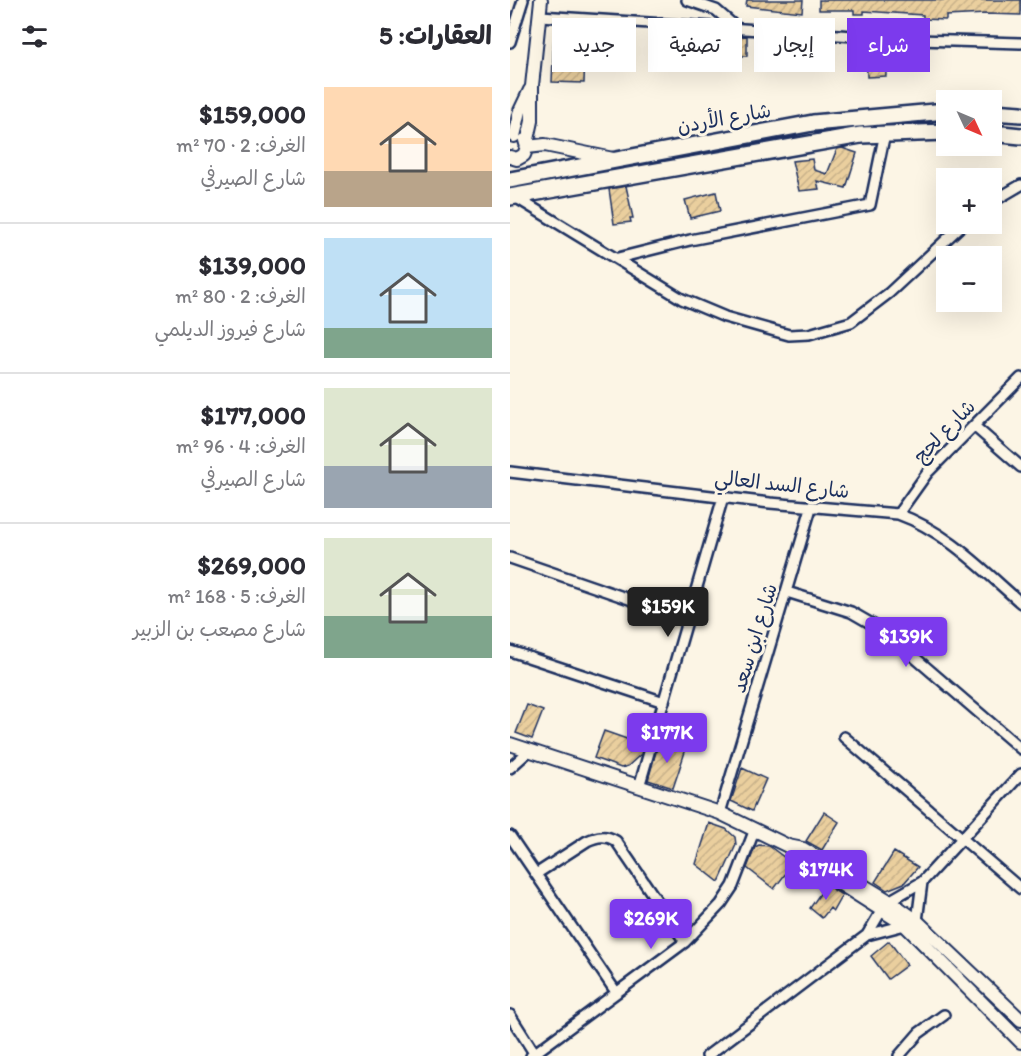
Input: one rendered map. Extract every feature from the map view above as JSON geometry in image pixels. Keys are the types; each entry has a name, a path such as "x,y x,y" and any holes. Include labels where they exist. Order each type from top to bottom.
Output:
{"highway":[{"name":"شارع الأردن","path":"510,180 813,123 936,112"},
{"path":"1002,113 1021,114"},
{"name":"شارع الأردن","path":"512,196 736,156 885,133 936,132"},
{"path":"1002,135 1021,136"}],"street":[{"path":"510,42 523,0"},
{"path":"510,157 521,158 527,146 532,121 532,86 541,0"},
{"path":"687,0 716,10 725,18"},
{"path":"540,16 648,23"},
{"path":"742,29 918,40 1021,43"},
{"path":"527,146 522,138 512,136 520,111 532,86"},
{"path":"618,258 690,240 870,205 885,133"},
{"path":"527,146 545,146 615,159"},
{"path":"1002,196 1021,185"},
{"path":"512,196 618,258 682,299 725,317 775,333 809,334 851,322 866,313 952,234"},
{"name":"شارع لحج","path":"898,514 928,472 1021,378"},
{"path":"974,426 1021,467"},
{"name":"شارع السد العالي","path":"510,472 812,507 898,514 918,521 936,532 1021,603"},
{"path":"639,787 723,497"},
{"name":"شارع ابن سعد","path":"720,813 812,507"},
{"path":"510,558 687,619"},
{"path":"787,592 850,612 884,631 1021,749"},
{"path":"510,651 664,702"},
{"path":"844,737 1021,889"},
{"path":"510,744 720,813 788,846 803,849 940,941 1021,1020"},
{"path":"510,768 530,750"},
{"path":"707,1056 867,935 886,904 922,882 1021,774"},
{"path":"510,1015 534,1055 685,942 721,904 733,886 755,829"},
{"path":"510,836 616,992"},
{"path":"536,874 587,841 595,837 609,837 616,841 685,942"},
{"path":"911,923 922,882"},
{"path":"867,935 911,923"},
{"path":"911,923 931,951 1021,1042"},
{"path":"899,1056 919,1032 944,1015"}],"building":[{"path":"747,0 803,0 802,12 746,6"},
{"path":"819,0 1021,0 1021,15 946,16 946,20 923,18 923,15 864,11 864,14 854,14 854,10 819,10"},
{"path":"742,36 747,36 747,56 742,56"},
{"path":"552,72 584,72 584,83 552,82"},
{"path":"867,72 886,72 886,76 867,77"},
{"path":"842,148 857,153 846,188 817,181 819,189 799,191 792,161 812,159 814,170 827,174 837,149"},
{"path":"626,186 633,218 630,218 631,222 614,224 609,189"},
{"path":"716,192 720,211 690,218 685,200"},
{"path":"527,705 543,711 532,739 516,733"},
{"path":"604,731 644,745 641,754 628,766 621,768 594,758"},
{"path":"659,741 686,749 673,788 648,780"},
{"path":"742,768 766,779 752,811 731,801"},
{"path":"824,812 839,822 822,850 806,841"},
{"path":"709,823 726,829 735,837 736,845 719,882 696,864"},
{"path":"769,846 793,864 774,889 747,868 755,847"},
{"path":"894,852 918,867 904,883 887,890 875,882"},
{"path":"826,885 842,895 833,911 830,908 822,918 810,908"},
{"path":"889,941 907,965 888,979 871,956"}]}
